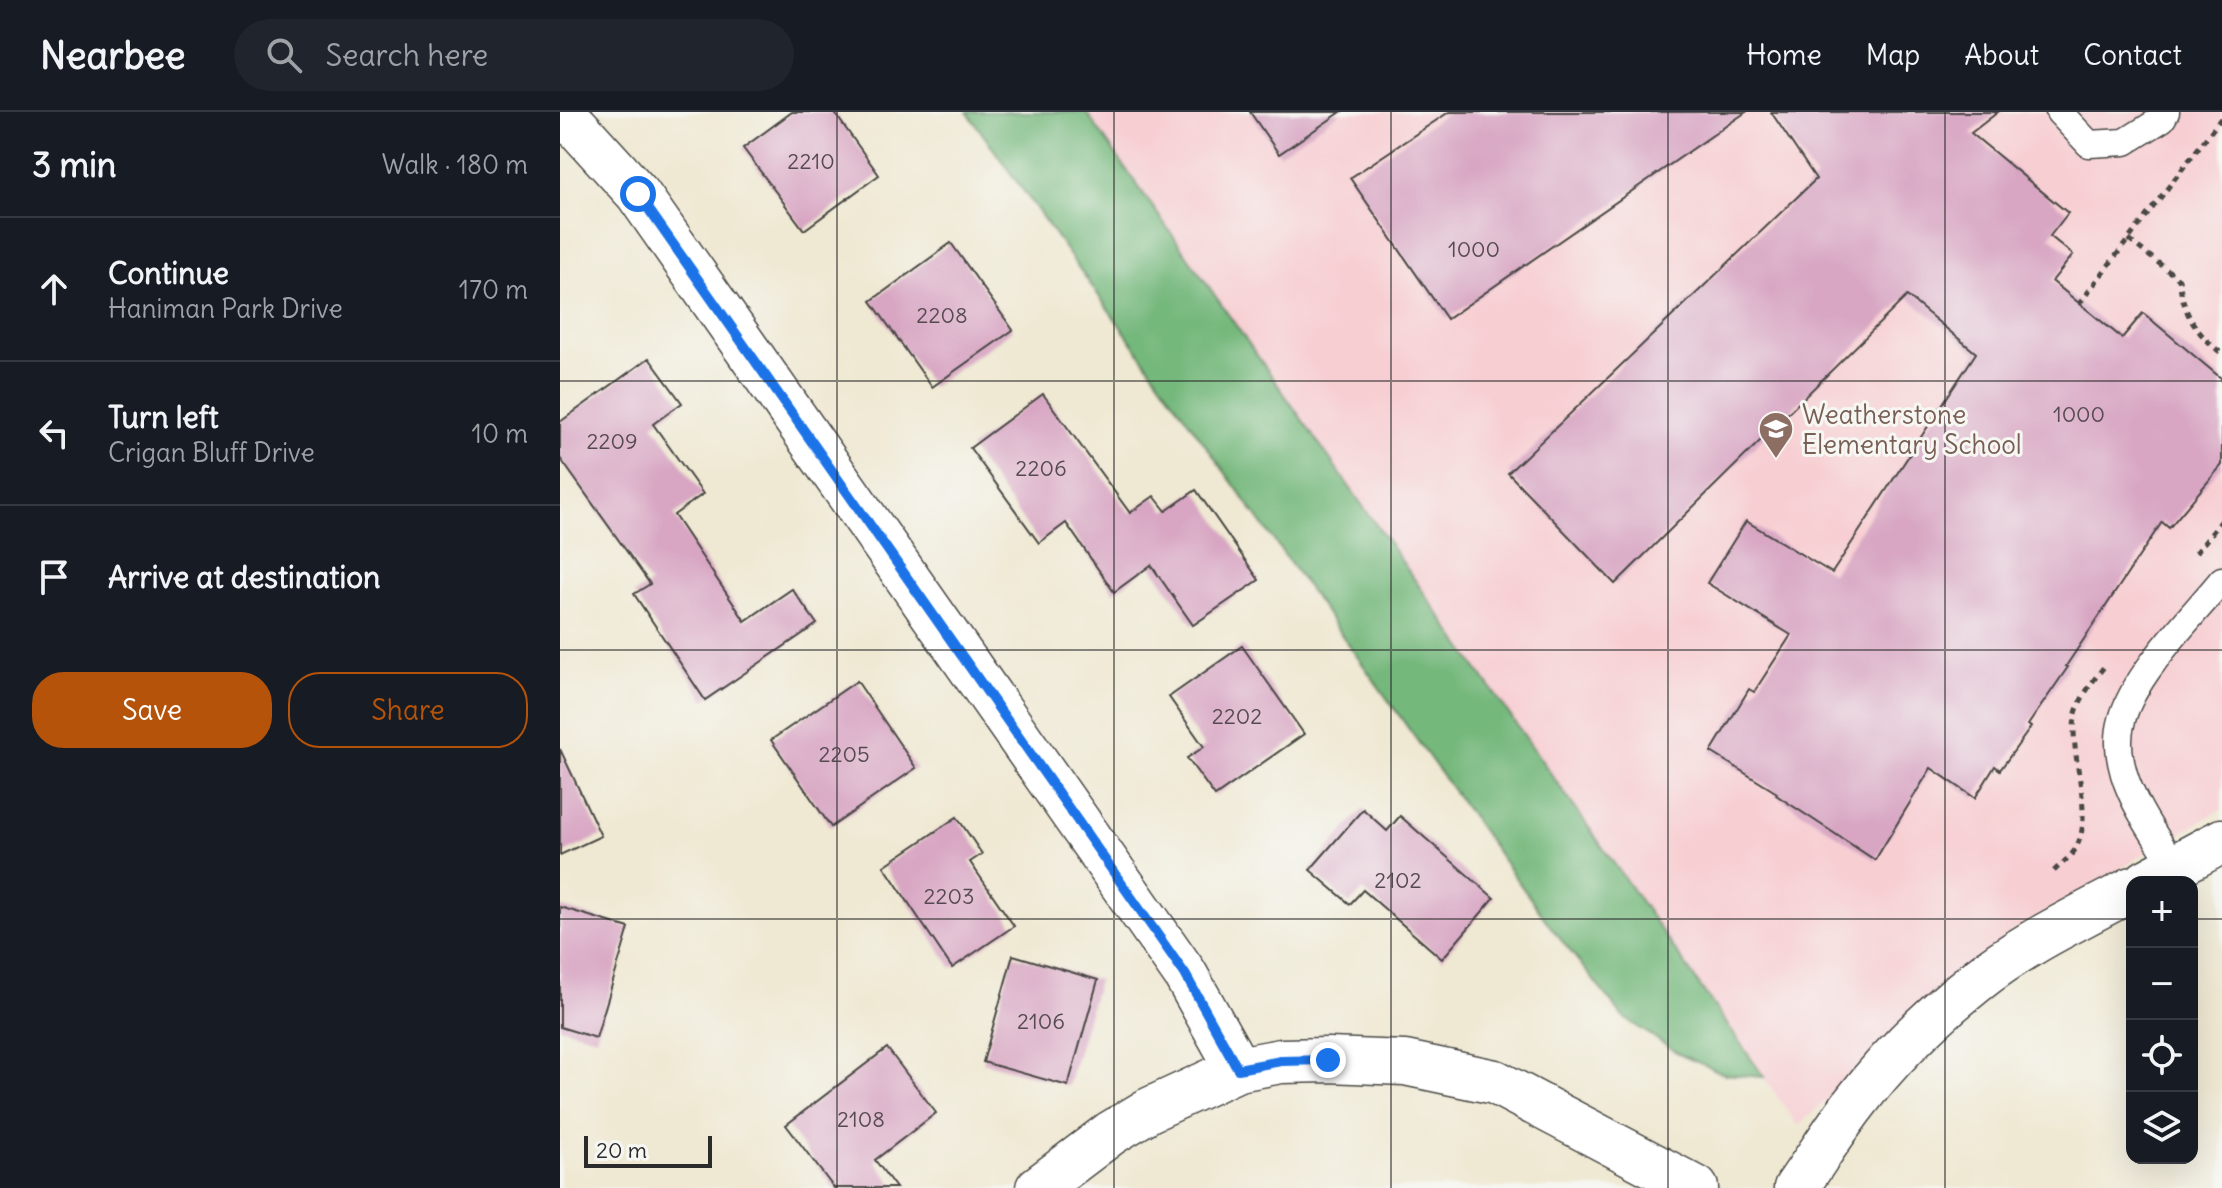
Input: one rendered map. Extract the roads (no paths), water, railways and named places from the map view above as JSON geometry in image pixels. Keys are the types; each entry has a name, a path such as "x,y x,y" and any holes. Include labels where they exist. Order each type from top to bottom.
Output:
{"street":[{"path":"560,116 577,127 638,194 1185,974 1238,1069"},
{"path":"2160,874 2222,841"},
{"path":"1796,1188 1854,1104 1892,1058 1942,1010 1977,980 2022,950 2126,892"},
{"path":"1038,1188 1099,1141 1149,1110 1238,1069 1281,1061 1405,1063 1495,1082 1696,1188"}],"lane":[{"path":"2059,112 2089,144 2125,142 2162,119 2166,112"},
{"path":"2160,874 2149,825 2124,776 2118,746 2122,719 2142,678 2222,580"}],"place":[{"name":"Weatherstone Elementary School","path":"1776,460"}]}
